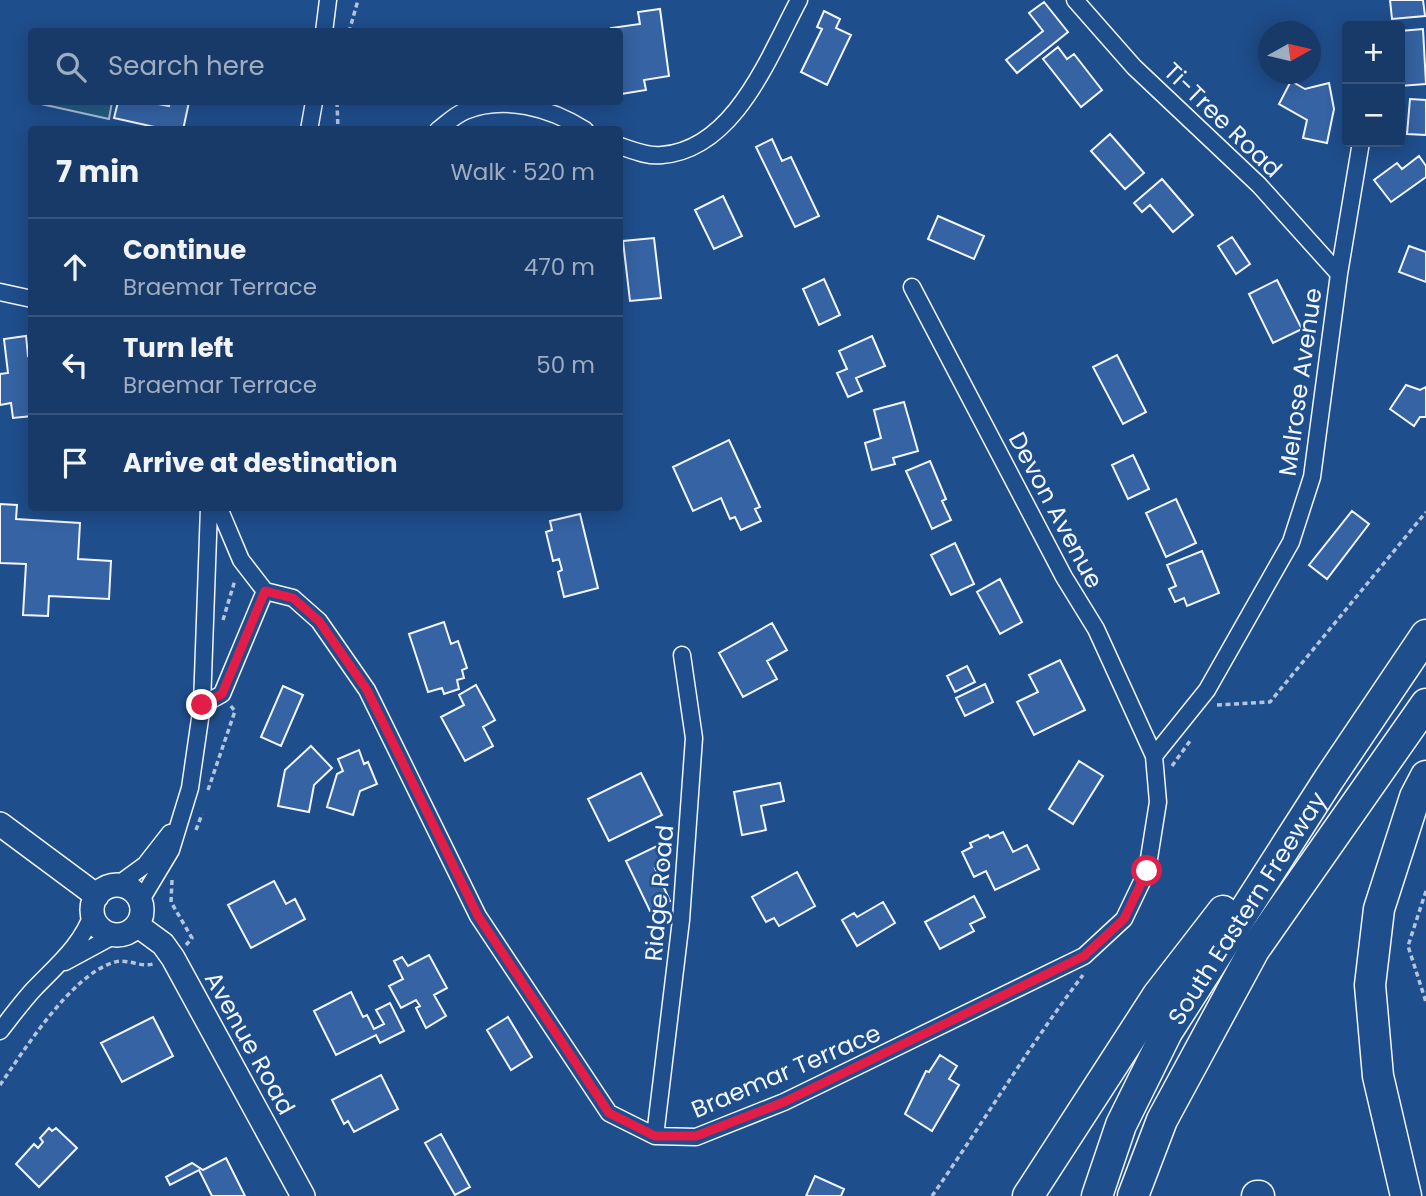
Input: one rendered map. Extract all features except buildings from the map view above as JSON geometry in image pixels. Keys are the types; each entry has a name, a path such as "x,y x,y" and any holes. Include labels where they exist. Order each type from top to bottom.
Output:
{"highway":[{"name":"South Eastern Freeway","path":"1097,1196 1121,1125 1167,1032 1329,779 1426,635"},
{"name":"South Eastern Freeway","path":"1133,1196 1162,1121 1254,950 1426,704"},
{"path":"1406,1196 1378,1076 1370,985 1379,909 1415,797 1426,776"},
{"path":"1028,1196 1169,978 1329,779"}],"street":[{"path":"324,28 328,0"},
{"path":"623,147 662,155 705,141 738,108 799,0"},
{"name":"Ti-Tree Road","path":"1075,0 1134,67 1259,185 1339,274"},
{"path":"310,126 313,105"},
{"path":"444,126 465,111 500,105"},
{"path":"520,105 565,117 579,126"},
{"name":"Melrose Avenue","path":"1154,757 1207,690 1291,542 1312,477 1339,274 1360,147"},
{"name":"Devon Avenue","path":"912,287 1064,577 1096,629 1154,757"},
{"path":"0,292 28,298"},
{"path":"60,965 115,935 131,931 137,925 142,917 141,900 171,850 182,817 190,788 202,705 209,511"},
{"path":"202,705 222,694 265,591 241,560 220,511"},
{"name":"Braemar Terrace","path":"265,591 293,598 319,621 367,690 478,916 609,1113 655,1136 696,1136 784,1102 1084,956 1124,919 1147,871 1157,802 1154,757"},
{"name":"Ridge Road","path":"655,1136 681,920 694,738 682,654"},
{"path":"0,1031 34,989 60,965 85,931 103,889 119,884 145,865 182,817"},
{"path":"0,824 95,904 100,928 115,935"},
{"path":"119,884 128,887 141,900"},
{"name":"Avenue Road","path":"137,925 163,944 173,958 303,1196"}],"path":[{"path":"350,28 358,0"},
{"path":"337,105 338,126"},
{"path":"1214,705 1270,702 1426,512"},
{"path":"1171,767 1194,735"},
{"path":"1426,891 1408,946 1426,1002"},
{"path":"0,1085 68,993 88,975 114,962 126,960 145,967 173,958"},
{"path":"932,1196 999,1099 1048,1021 1084,973"}],"shaded area":[{"path":"46,105 111,105 109,119"}],"route":[{"path":"202,705 222,694 244,635 265,591 293,598 319,621 367,690 478,916 609,1113 655,1136 696,1136 784,1102 926,1036 1084,956 1124,919 1147,871"}]}
